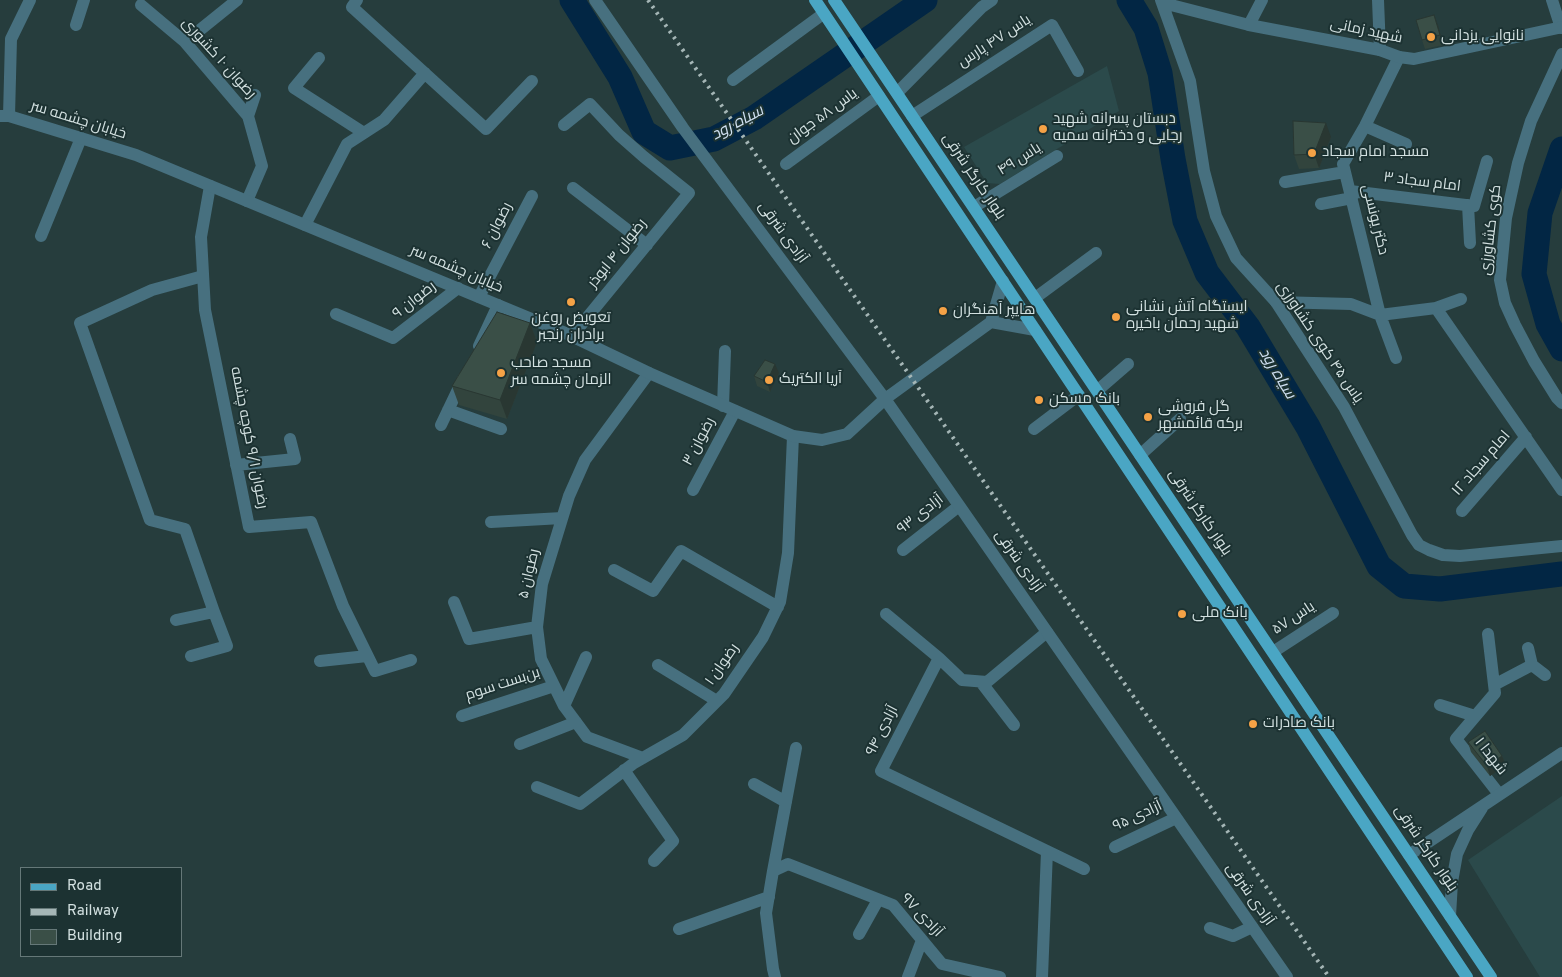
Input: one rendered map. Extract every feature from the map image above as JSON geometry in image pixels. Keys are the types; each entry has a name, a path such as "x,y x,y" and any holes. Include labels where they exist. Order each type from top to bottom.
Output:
{"main road":[{"path":"814,0 1080,395 1173,538 1467,977"},
{"name":"بلوار کارگر شرقی","path":"834,0 1491,977"},
{"path":"1173,538 1189,527"}],"street":[{"path":"4,116 5,38 30,0"},
{"path":"76,25 84,0"},
{"path":"185,42 237,0"},
{"path":"357,0 352,7 486,128 532,81"},
{"name":"آزادی شرقی","path":"596,0 683,128 885,399 1287,977"},
{"path":"897,93 976,13 992,0"},
{"path":"1249,25 1262,0"},
{"path":"1378,0 1380,50"},
{"path":"1552,0 1561,27"},
{"name":"شهید زمانی","path":"1162,2 1249,25 1380,50 1399,57 1414,59 1561,27"},
{"name":"یاس ۴۵ کوی کشاورزی","path":"1162,2 1190,81 1204,171 1216,216 1236,258 1276,302 1344,406 1412,536 1420,545 1443,555 1460,556 1562,546"},
{"name":"رضوان ۱۰ کشوری","path":"141,5 185,42 248,116 262,166 247,201"},
{"path":"733,80 827,18"},
{"name":"یاس ۴۷ پارس","path":"912,116 1052,25 1078,71"},
{"name":"کوی کشاورزی","path":"1562,54 1531,121 1518,163 1506,218 1500,280 1505,303 1515,325 1534,361 1562,403"},
{"name":"دکتر یونسی","path":"1396,358 1380,315 1343,164 1365,126 1399,57"},
{"path":"319,58 294,88 364,133"},
{"path":"305,225 347,144 384,120 425,73"},
{"path":"248,116 255,95"},
{"name":"یاس ۵۸ جوان","path":"786,164 878,96"},
{"name":"رضوان ۴ ابوذر","path":"564,125 590,104 619,135 689,192 572,336"},
{"name":"خیابان چشمه سر","path":"4,116 136,155 572,336 649,373 793,436 822,440 847,434 885,399 991,322"},
{"path":"1365,126 1406,144"},
{"path":"41,236 81,138"},
{"name":"یاس ۴۹","path":"974,207 1057,156"},
{"name":"امام سجاد ۳","path":"1321,204 1351,194 1474,206 1487,161"},
{"path":"1285,182 1345,172"},
{"name":"رضوان ۹/۱ کوچه چشمه","path":"210,186 201,237 205,310 249,527 311,522 343,606 375,671 411,660"},
{"path":"573,188 647,245"},
{"name":"رضوان ۶","path":"479,297 532,196"},
{"path":"1468,205 1470,244"},
{"path":"1035,298 1096,253"},
{"path":"191,656 227,646 185,529 150,520 80,323 152,290 203,276"},
{"path":"1003,282 991,322 1035,330"},
{"name":"رضوان ۹","path":"336,314 393,338 458,288"},
{"path":"1276,302 1351,304 1380,315 1436,308 1460,299"},
{"path":"441,425 498,305"},
{"path":"1436,308 1562,490"},
{"path":"725,351 729,408"},
{"path":"1098,390 1128,364"},
{"name":"رضوان ۵","path":"643,758 587,737 564,706 541,660 537,627 542,584 569,496 585,460 649,373"},
{"path":"1034,429 1080,395"},
{"name":"رضوان ۳","path":"693,490 729,408"},
{"path":"448,410 501,429"},
{"path":"1140,454 1180,419"},
{"name":"رضوان ۱","path":"537,788 580,804 624,770 684,735 724,694 763,636 780,602 788,553 793,436"},
{"name":"امام سجاد ۱۲","path":"1462,511 1526,437"},
{"path":"236,465 295,459 290,439"},
{"name":"آزادی ۹۳","path":"903,550 959,506"},
{"path":"491,522 562,518"},
{"path":"614,570 653,592 681,551 778,607"},
{"path":"454,602 469,639 537,627"},
{"path":"176,620 214,612"},
{"name":"یاس ۵۷","path":"1273,652 1333,612"},
{"path":"886,614 939,658 962,680 987,682 1047,632"},
{"path":"1488,634 1494,685 1532,665"},
{"path":"1528,648 1532,665 1544,674"},
{"path":"320,661 367,656"},
{"path":"564,706 586,657"},
{"name":"آزادی ۹۴","path":"939,658 881,771 1084,869"},
{"path":"658,665 717,701"},
{"path":"981,682 1014,725"},
{"name":"شهدا ۱","path":"1494,685 1495,693 1456,739 1499,794"},
{"name":"بن‌بست سوم","path":"462,716 554,686"},
{"path":"1440,705 1475,716"},
{"path":"520,744 576,722"},
{"path":"775,977 766,913 796,748"},
{"path":"1409,855 1562,752"},
{"path":"624,770 673,841 654,860"},
{"path":"754,784 786,802"},
{"path":"1450,916 1452,882 1457,854 1468,830 1485,804"},
{"name":"آزادی ۹۵","path":"1115,847 1176,818"},
{"path":"1042,977 1047,852"},
{"name":"آزادی ۹۷","path":"773,871 788,864 893,905 942,964 1000,977"},
{"path":"679,929 769,897"},
{"path":"859,934 878,900"},
{"path":"1210,928 1233,936 1252,927"},
{"path":"908,977 922,940"}],"shaded area":[{"name":"دبستان پسرانه شهید رجایی و دخترانه سمیه","path":"1107,66 1119,111 1000,184 987,183 964,147"},
{"path":"1562,796 1562,977 1540,977 1468,860"}],"building":[{"path":"1434,15 1440,35 1422,40 1416,20"},
{"path":"1293,121 1326,123 1314,154 1294,155"},
{"path":"497,312 530,323 500,400 452,386"},
{"path":"765,360 775,364 767,382 754,376"},
{"path":"1485,731 1502,756 1487,766 1468,742"}],"waterway":[{"name":"سیاه رود","path":"572,0 620,77 644,132 670,148 714,139 754,118 925,0"},
{"name":"سیاه رود","path":"1129,0 1146,28 1160,73 1173,159 1185,221 1207,273 1248,327 1308,427 1379,566 1404,586 1440,589 1562,574"},
{"name":"سیاه رود","path":"1562,149 1540,213 1534,274 1548,324 1562,349"}],"railway":[{"path":"648,0 1329,977"}],"place":[{"name":"نانوایی یزدانی","path":"1431,37"},
{"name":"دبستان پسرانه شهید رجایی و دخترانه سمیه","path":"1043,129"},
{"name":"مسجد امام سجاد","path":"1312,153"},
{"name":"تعویض روغن برادران رنجبر","path":"571,302"},
{"name":"هایپر آهنگران","path":"943,311"},
{"name":"ایستگاه آتش نشانی شهید رحمان باخیره","path":"1116,317"},
{"name":"مسجد صاحب الزمان چشمه سر","path":"501,373"},
{"name":"آریا الکتریک","path":"769,380"},
{"name":"بانک مسکن","path":"1039,400"},
{"name":"گل فروشی برکه قائمشهر","path":"1148,417"},
{"name":"بانک ملی","path":"1182,614"},
{"name":"بانک صادرات","path":"1253,724"}]}
